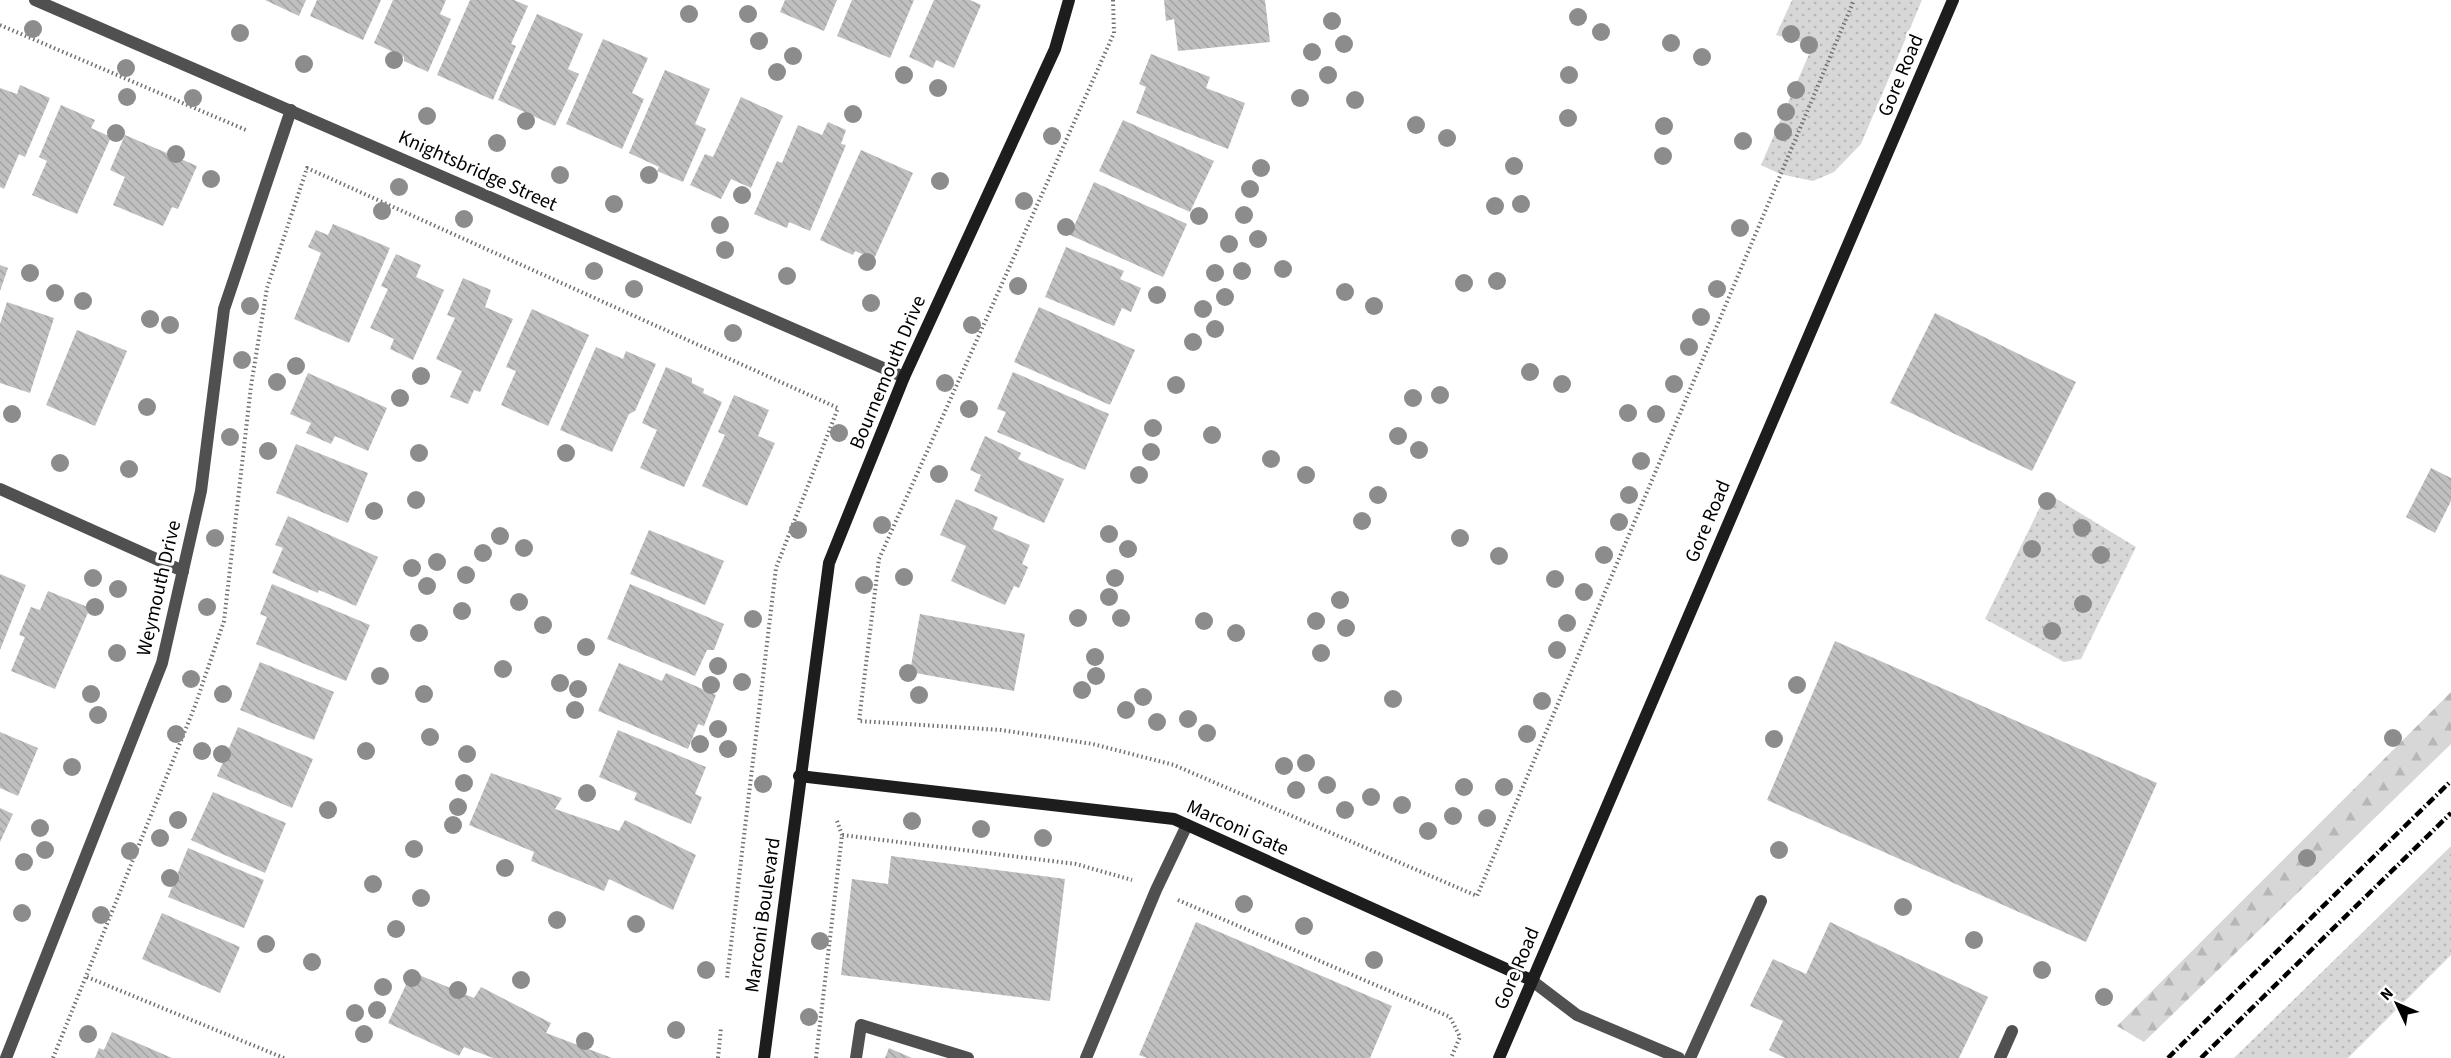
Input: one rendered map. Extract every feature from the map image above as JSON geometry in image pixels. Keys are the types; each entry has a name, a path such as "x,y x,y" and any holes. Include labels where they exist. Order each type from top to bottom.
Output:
{"street":[{"name":"Knightsbridge Street","path":"35,0 904,377"},
{"name":"Bournemouth Drive","path":"799,776 829,563 904,377 1055,49 1069,0"},
{"name":"Gore Road","path":"1499,1058 1953,0"},
{"name":"Weymouth Drive","path":"6,1058 162,663 201,491 224,309 291,110"},
{"path":"0,489 183,571"},
{"name":"Marconi Gate","path":"799,776 1173,819 1531,981"},
{"name":"Marconi Boulevard","path":"764,1058 799,776"},
{"path":"1086,1058 1156,890 1187,825"},
{"path":"1690,1058 1761,901"},
{"path":"1531,981 1577,1015 1679,1058"},
{"path":"856,1058 861,1025 968,1058"},
{"path":"2000,1058 2012,1031"}],"path":[{"path":"1113,0 1114,33 879,560 859,721 1001,730 1093,744 1174,765 1477,896 1854,0"},
{"path":"0,25 246,130"},
{"path":"53,1058 195,706 224,621 251,386 267,288 307,168 838,408 776,568 727,978"},
{"path":"816,1058 842,835 837,821"},
{"path":"842,835 1076,864 1133,880 1449,1017 1460,1037 1451,1058"},
{"path":"87,977 284,1058"},
{"path":"717,1058 721,1028"}],"green space":[{"path":"1792,0 1922,0 1861,144 1834,172 1813,181 1780,174 1761,165 1813,45 1776,35"},
{"path":"2047,493 2136,547 2081,659 2064,662 1985,619"},
{"path":"2451,692 2451,744 2144,1042 2117,1026"},
{"path":"2451,846 2451,955 2348,1058 2234,1058"}],"building":[{"path":"265,0 306,0 299,16"},
{"path":"317,0 381,0 363,40 310,16"},
{"path":"393,0 446,0 440,14 451,19 428,72 404,61 404,57 374,43"},
{"path":"470,0 514,0 528,6 511,44 516,46 493,100 437,75"},
{"path":"785,0 837,0 824,31 780,12"},
{"path":"852,0 914,0 890,58 837,36"},
{"path":"934,0 970,0 981,5 954,68 936,60 933,68 909,57"},
{"path":"1164,0 1265,0 1270,42 1178,51 1174,19 1166,21"},
{"path":"537,14 583,34 568,69 579,74 555,126 498,100"},
{"path":"603,39 648,58 632,93 644,99 622,149 566,124"},
{"path":"1151,54 1210,77 1206,88 1245,103 1228,149 1136,113 1146,87 1139,84"},
{"path":"665,70 710,89 695,124 706,129 683,182 657,171 659,167 629,153"},
{"path":"20,85 50,98 25,157 19,154 4,189 0,187 0,88 17,94"},
{"path":"741,97 783,116 751,188 731,179 721,199 690,185 705,154 713,157"},
{"path":"61,105 95,120 91,128 111,137 77,214 32,195 47,161 39,157"},
{"path":"1123,120 1214,161 1190,212 1099,171"},
{"path":"828,122 846,130 841,144 846,145 810,231 789,222 787,228 754,214 777,161 782,163 798,125 822,135"},
{"path":"125,135 197,166 178,209 172,207 163,226 113,205 125,177 110,170"},
{"path":"861,150 913,173 874,259 855,251 853,255 820,240"},
{"path":"1094,182 1187,224 1163,277 1070,235"},
{"path":"333,224 390,248 349,343 294,319 321,253 308,247 316,230 328,235"},
{"path":"1066,247 1124,271 1120,279 1141,288 1131,312 1122,308 1114,326 1045,297"},
{"path":"396,254 421,265 416,277 444,290 413,360 390,349 394,339 370,328 388,289 381,286"},
{"path":"0,265 8,268 0,291"},
{"path":"463,278 491,290 485,307 513,319 480,392 474,390 468,404 450,397 462,371 436,359 455,318 447,315"},
{"path":"7,302 54,318 30,393 0,383 0,324"},
{"path":"1039,307 1135,350 1110,405 1014,362"},
{"path":"532,309 589,335 548,426 501,405 516,371 506,367"},
{"path":"1935,313 2076,382 2032,471 1890,403"},
{"path":"77,330 127,351 95,426 46,405"},
{"path":"596,347 623,359 626,351 656,364 635,411 629,414 612,452 560,430"},
{"path":"666,367 692,378 692,383 704,389 703,393 722,402 684,487 640,468 657,430 642,423"},
{"path":"1013,372 1109,414 1085,470 997,432 1006,412 997,409"},
{"path":"308,373 387,408 368,451 335,436 331,444 306,433 311,423 290,414"},
{"path":"734,395 769,410 758,436 775,443 747,506 702,486 725,435 718,432"},
{"path":"985,436 1021,453 1018,459 1064,479 1044,523 974,491 981,475 970,470"},
{"path":"296,444 368,473 348,523 276,493"},
{"path":"2431,468 2451,478 2451,501 2435,533 2406,517"},
{"path":"956,499 998,517 993,529 1030,545 1022,564 1028,567 1019,588 1014,586 1005,605 951,581 966,546 940,535"},
{"path":"288,516 378,557 356,606 272,573 283,548 275,545"},
{"path":"649,530 724,561 705,605 630,574"},
{"path":"0,574 26,585 0,650"},
{"path":"272,584 370,625 346,681 256,644 267,617 260,614"},
{"path":"630,584 724,624 714,650 707,650 695,676 607,639"},
{"path":"48,591 90,608 55,689 11,671 25,637 19,635 31,607 40,610"},
{"path":"920,614 1025,634 1014,691 910,672"},
{"path":"1835,641 2157,783 2086,942 1767,800"},
{"path":"260,662 334,692 314,740 240,710"},
{"path":"619,663 662,681 666,673 716,695 704,726 698,724 688,749 598,711"},
{"path":"238,727 313,759 292,808 217,776"},
{"path":"618,730 706,767 695,794 702,797 691,824 634,800 637,793 599,777"},
{"path":"0,732 38,748 18,796 0,788"},
{"path":"491,773 562,798 555,809 619,831 625,820 696,855 673,910 609,879 604,891 531,861 534,852 469,825"},
{"path":"213,792 286,823 265,873 191,840"},
{"path":"0,808 13,814 0,842"},
{"path":"188,848 264,880 244,928 168,897"},
{"path":"891,856 1065,879 1050,1001 841,975 852,879 888,884"},
{"path":"162,913 240,947 220,993 142,959"},
{"path":"1196,922 1392,1006 1370,1058 1147,1058 1139,1055"},
{"path":"1830,922 1988,997 1959,1058 1785,1058 1769,1050 1783,1021 1750,1006 1773,959 1806,974"},
{"path":"412,972 474,998 481,987 551,1023 546,1033 612,1058 493,1058 464,1047 459,1056 388,1023"},
{"path":"112,1032 172,1058 95,1058 99,1048 104,1050"},
{"path":"889,1048 912,1058 885,1058"}],"railway":[{"path":"2168,1058 2451,781"},
{"path":"2201,1058 2451,813"}]}
